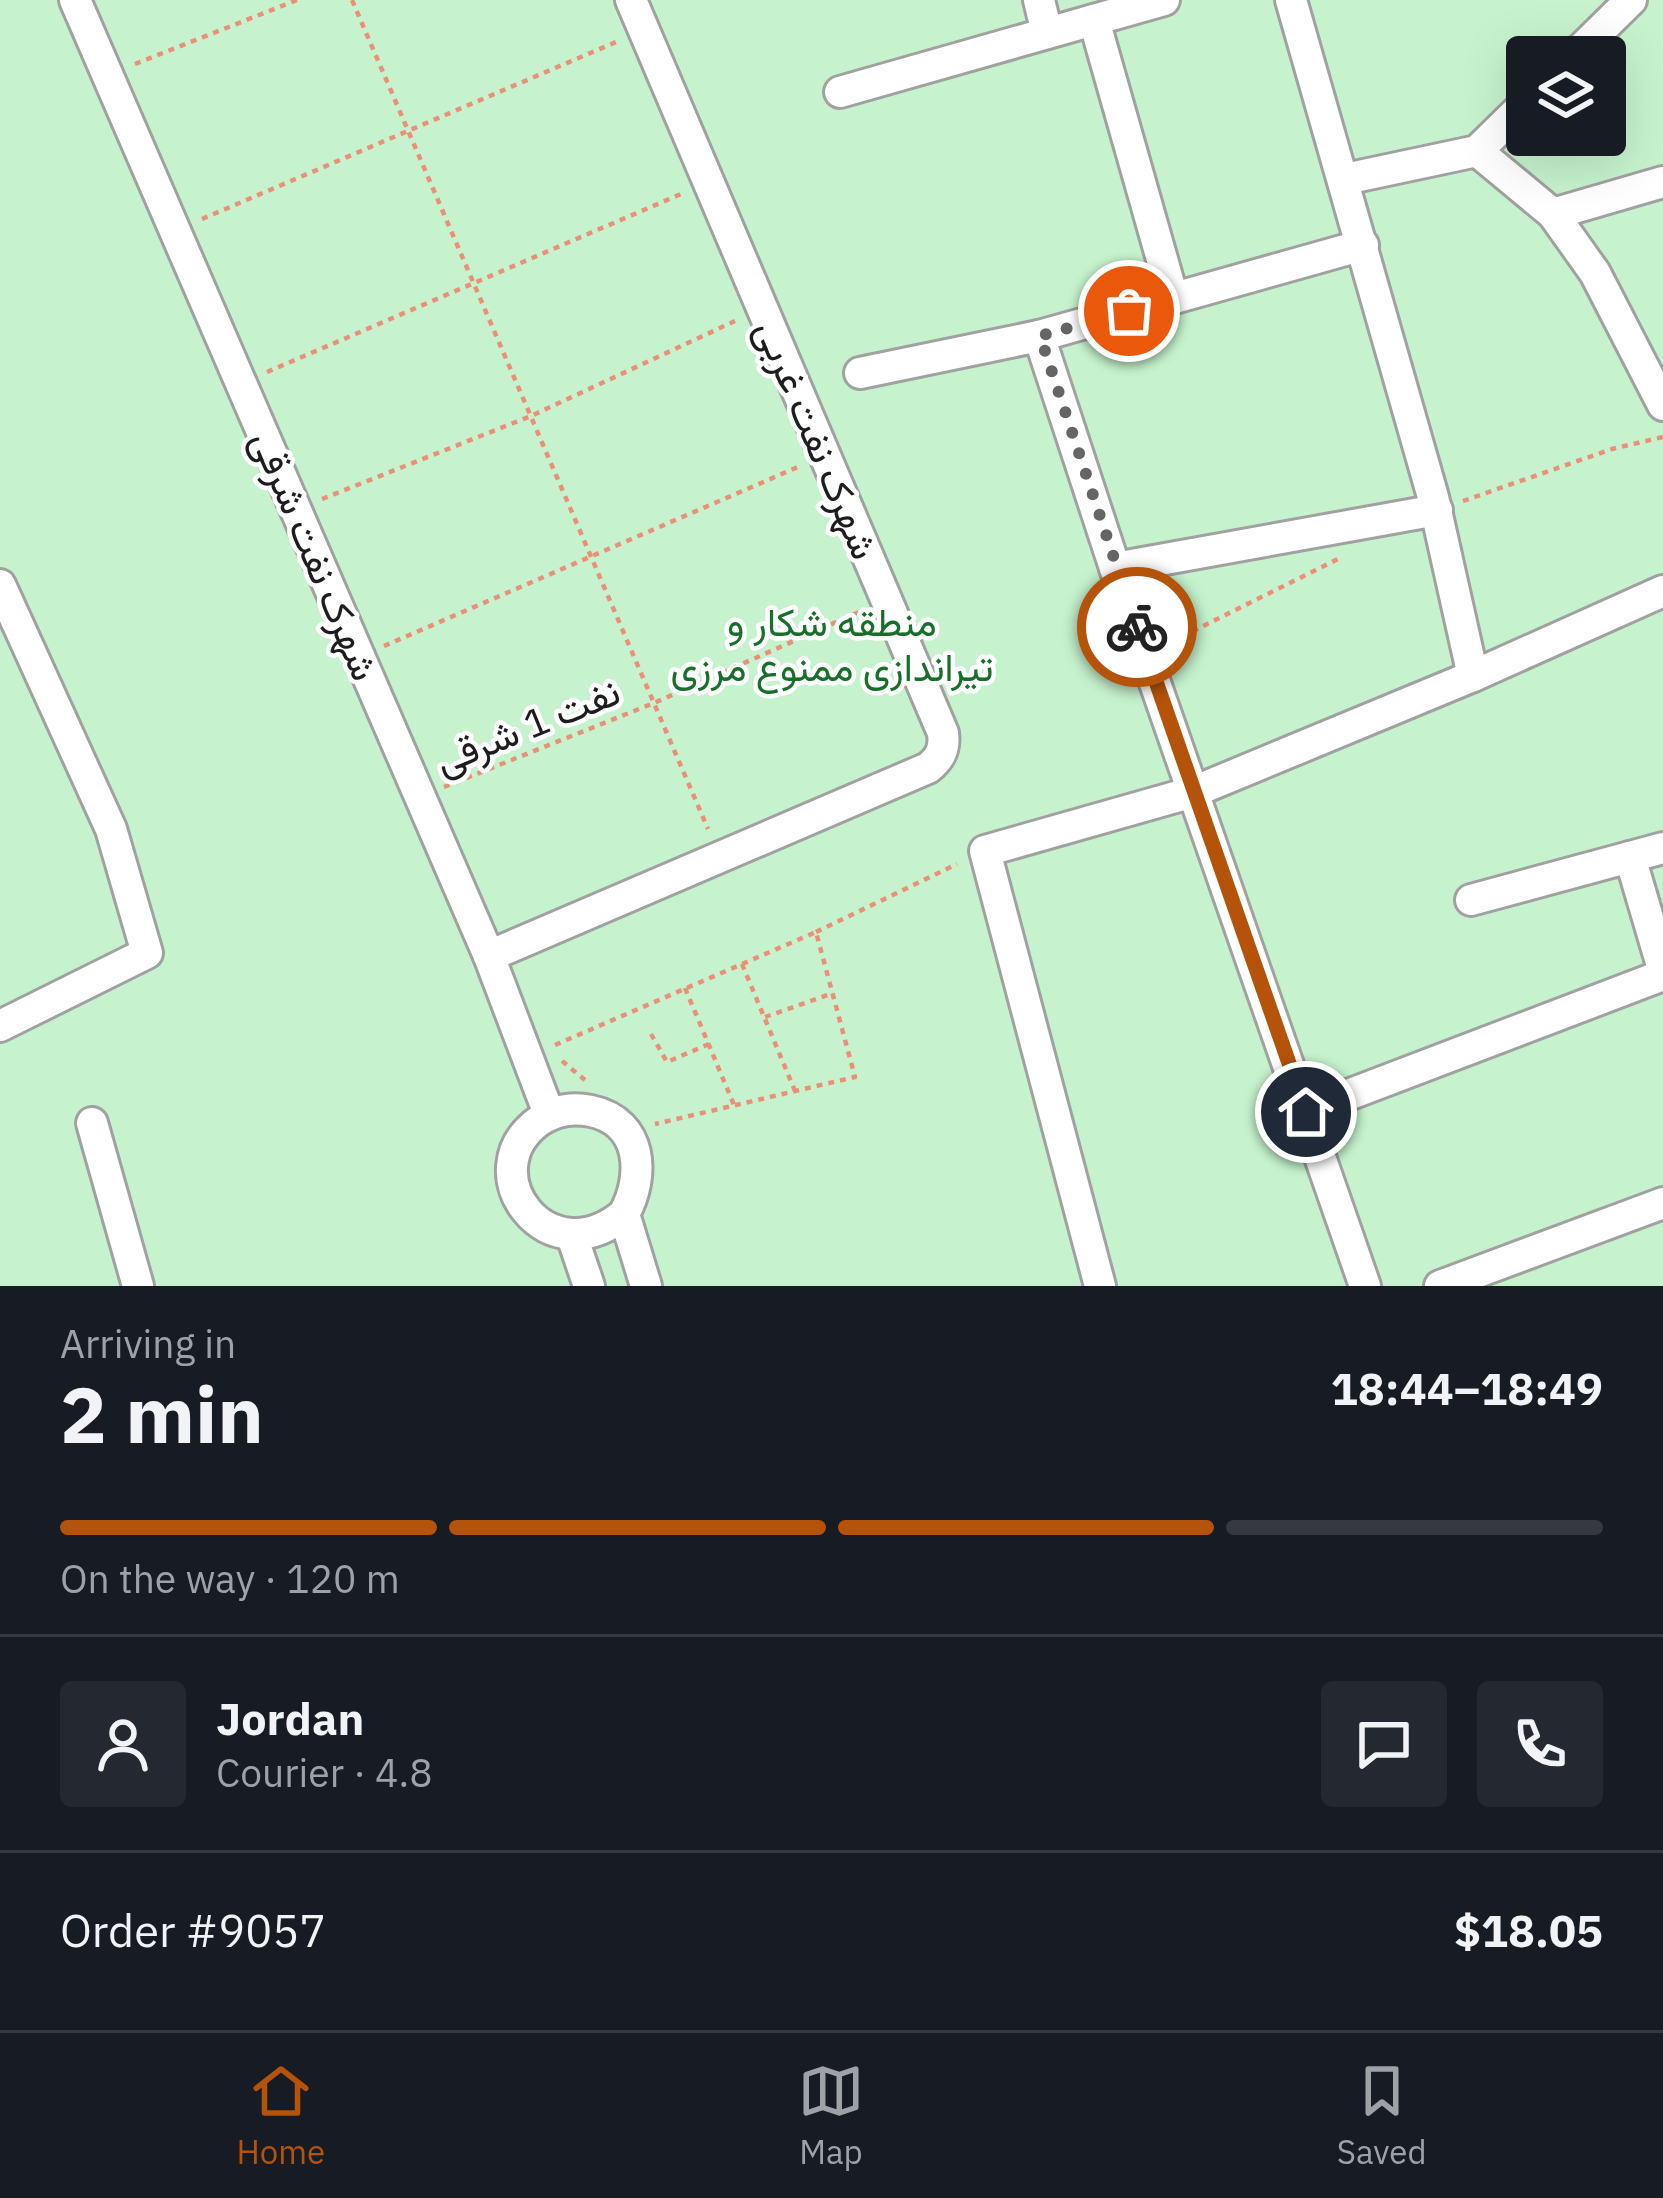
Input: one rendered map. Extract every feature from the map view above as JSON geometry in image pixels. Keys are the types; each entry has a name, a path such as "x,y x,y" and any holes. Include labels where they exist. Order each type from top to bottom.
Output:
{"street":[{"name":"شهرک نفت شرقی","path":"75,0 489,956 540,1051 549,1114"},
{"name":"شهرک نفت غربی","path":"489,956 936,761 944,743 631,0"},
{"path":"1039,0 1047,33"},
{"path":"840,92 1164,0"},
{"path":"1291,0 1437,510 1473,676"},
{"path":"1594,36 1631,0"},
{"path":"1094,20 1173,298"},
{"path":"1345,178 1477,151 1506,123"},
{"path":"1477,151 1553,214 1594,273 1663,405"},
{"path":"1553,214 1663,182"},
{"path":"860,373 1040,336 1364,245"},
{"path":"1040,336 1115,568 1365,1286"},
{"path":"1115,568 1437,510"},
{"path":"0,585 111,830 147,952 0,1027"},
{"path":"1100,1286 985,850 1192,792 1473,676 1663,591"},
{"path":"1471,900 1663,848"},
{"path":"1306,1112 1663,972 1630,857"},
{"path":"573,1108 598,1112 619,1124 633,1144 639,1168 636,1192 624,1214 591,1234 572,1236 549,1230 529,1216 516,1196 512,1172 517,1148 530,1128 549,1114 573,1108"},
{"path":"92,1123 138,1286"},
{"path":"1440,1286 1663,1203"},
{"path":"624,1214 646,1286"},
{"path":"572,1236 589,1286"}],"path":[{"path":"107,75 297,0"},
{"path":"352,0 720,856"},
{"path":"175,231 644,30"},
{"path":"241,384 708,182"},
{"path":"296,510 531,416 762,309"},
{"path":"360,656 825,455"},
{"name":"نفت 1 شرقی","path":"420,797 654,704 886,599"},
{"path":"540,1051 816,932 985,850"},
{"path":"645,1110 656,1126 855,1077 816,932"},
{"path":"742,964 795,1091"},
{"path":"686,988 735,1106"},
{"path":"764,1017 833,992"},
{"path":"651,1034 667,1062 709,1045"},
{"path":"540,1051 596,1085"}],"green space":[{"name":"منطقه شکار و تیراندازی ممنوع مرزی","path":"0,0 1663,0 1663,1286 0,1286"}],"way so far":[{"path":"1129,311 1040,336 1137,627"}],"route":[{"path":"1137,627 1306,1112"}]}
